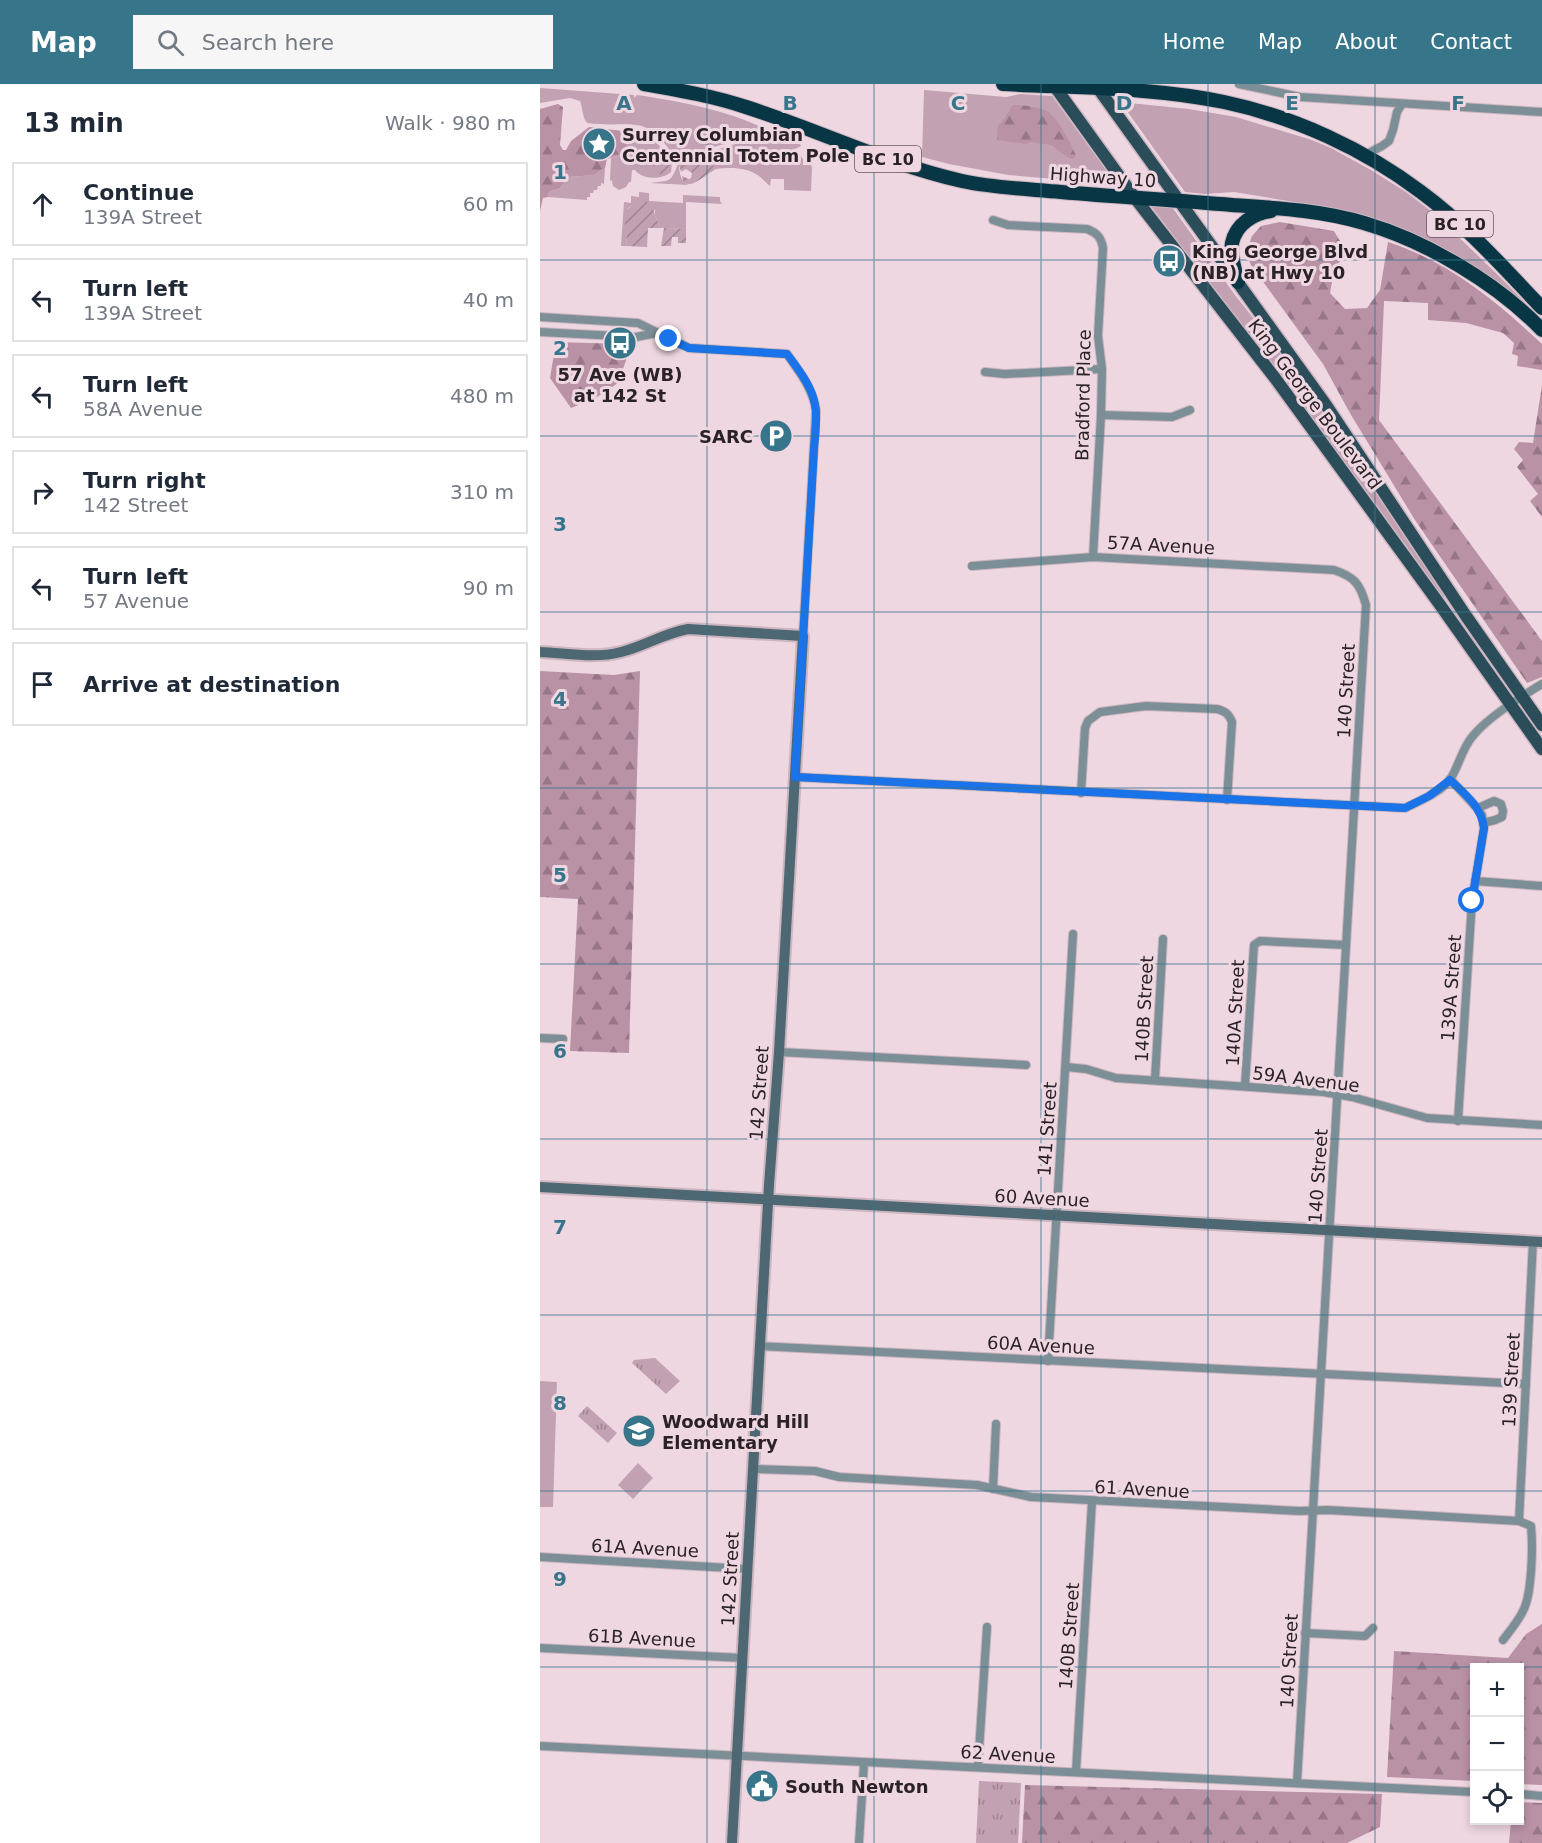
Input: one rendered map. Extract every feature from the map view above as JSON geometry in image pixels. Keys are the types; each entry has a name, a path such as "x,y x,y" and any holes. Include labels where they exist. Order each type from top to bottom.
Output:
{"highway":[{"name":"Highway 10","path":"644,84 691,92 744,106 904,165 965,182 1135,198 1283,208 1365,223 1406,238 1453,261 1494,289 1542,330"},
{"name":"BC 10","path":"1003,84 1097,86 1168,93 1225,102 1317,131 1365,155 1420,191 1449,214 1542,308"},
{"path":"1238,282 1232,244 1236,232 1248,219 1262,212 1283,208"}],"main road":[{"name":"King George Boulevard","path":"1054,85 1135,198 1275,378 1542,749"},
{"name":"King George Boulevard","path":"1097,86 1326,405 1542,725"}],"street":[{"path":"1239,84 1300,97 1542,112"},
{"path":"1365,155 1389,141 1397,112 1402,104"},
{"name":"Bradford Place","path":"993,220 1008,225 1087,229 1099,236 1103,248 1098,336 1102,369 1101,415 1093,557"},
{"path":"540,318 638,323 657,333"},
{"path":"540,332 636,337 657,333"},
{"name":"142 Street","path":"657,333 689,348 787,354 804,379 812,395 816,411 779,1052 759,1346 732,1843"},
{"path":"985,372 1005,374 1102,369"},
{"path":"1101,415 1172,417 1191,410"},
{"name":"57A Avenue","path":"972,566 1093,557 1334,570 1348,575"},
{"name":"140 Street","path":"1297,1784 1366,605 1359,587 1348,575"},
{"path":"540,652 605,656 622,652 671,632 688,629 803,636"},
{"path":"795,777 1405,808 1429,796 1450,780 1472,736 1486,723 1542,684"},
{"path":"1081,793 1085,728 1093,716 1100,712 1146,706 1217,709 1225,711 1232,722 1227,800"},
{"name":"139A Street","path":"1450,780 1478,808 1482,815 1484,828 1472,901 1458,1120"},
{"path":"1478,808 1494,801 1501,804 1502,817 1483,823"},
{"path":"1475,881 1542,885"},
{"name":"141 Street","path":"1048,1361 1073,934"},
{"name":"140B Street","path":"1155,1080 1163,939"},
{"name":"140A Street","path":"1245,1086 1253,950 1256,942 1346,945"},
{"path":"540,1038 563,1039"},
{"path":"779,1052 1026,1065"},
{"name":"59A Avenue","path":"1066,1067 1086,1069 1116,1078 1245,1086 1338,1095 1427,1118 1542,1125"},
{"name":"60 Avenue","path":"540,1187 1538,1241"},
{"name":"139 Street","path":"1519,1521 1526,1384 1538,1241"},
{"name":"60A Avenue","path":"759,1346 1526,1384"},
{"path":"993,1489 996,1424"},
{"name":"61 Avenue","path":"753,1469 815,1471 839,1477 977,1485 1031,1497 1519,1521 1531,1526 1529,1596 1524,1611 1503,1641"},
{"name":"140B Street","path":"1076,1772 1092,1501"},
{"name":"61A Avenue","path":"540,1557 747,1569"},
{"path":"978,1767 987,1627"},
{"path":"1305,1633 1365,1636 1373,1628"},
{"name":"61B Avenue","path":"540,1648 742,1658"},
{"name":"62 Avenue","path":"540,1746 1470,1792"},
{"path":"859,1843 864,1763"},
{"path":"1524,1794 1542,1796"}],"green space":[{"path":"540,88 634,95 634,98 637,95 670,100 722,112 769,131 676,158 655,133 646,128 627,124 587,123 580,101 570,98 540,103"},
{"path":"924,90 1006,97 1020,94 1052,96 1115,182 1114,184 1008,175 922,157"},
{"path":"1130,103 1236,117 1331,148 1406,192 1436,215 1542,320 1513,294 1451,252 1380,220 1318,206 1234,192 1205,194 1185,192 1122,104"},
{"path":"558,104 563,107 560,145 563,150 566,150 571,141 589,127 623,131 628,136 626,153 607,159 605,168 594,175 569,177 560,188 549,192 548,197 543,198 540,211 540,109"},
{"path":"1013,105 1039,108 1051,114 1060,125 1076,156 1073,159 1067,157 1051,145 997,140 998,125"},
{"path":"633,129 646,133 665,151 672,162 671,172 652,178 642,176 632,170 631,182 619,190 610,180 611,158 626,153 628,136"},
{"path":"775,134 801,145 795,149 803,159 803,165 810,165 809,157 812,168 811,191 784,190 784,179 771,179 770,186 759,176 744,169 716,169 707,162 679,165 682,179 688,185 650,183 671,178 678,164 683,160"},
{"path":"650,155 658,162 667,160 671,167 669,172 661,175 648,159 641,161 638,166 635,165 637,156"},
{"path":"701,162 711,164 716,169 696,182 687,184 684,182 682,176 689,179 692,173 686,169 681,172 679,165"},
{"path":"605,168 604,184 601,183 597,190 590,193 587,200 548,197 549,192 560,188 569,177 594,175"},
{"path":"639,192 649,193 649,201 683,203 683,195 720,197 722,204 686,202 686,229 661,228 655,216 655,210 639,201 628,208 626,246 621,246 624,202 631,203 631,196 639,197"},
{"path":"639,201 646,201 653,206 661,228 648,228 647,247 626,246 626,215 632,205"},
{"path":"1151,206 1172,207 1235,295 1288,362 1449,595 1441,599 1317,426"},
{"path":"1280,222 1334,231 1346,251 1334,271 1330,293 1345,309 1367,308 1380,290 1388,242 1410,250 1451,271 1507,312 1542,344 1542,370 1517,366 1518,356 1512,354 1514,343 1503,333 1466,323 1428,320 1428,303 1384,301 1379,420 1542,641 1542,677 1527,683 1415,520 1323,364 1251,265 1246,253 1252,236 1261,226"},
{"path":"664,228 686,229 686,243 678,243 678,237 672,237 671,246 661,246"},
{"path":"556,342 625,344 629,352 618,383 594,399 571,408 550,378"},
{"path":"1542,385 1542,517 1530,501 1538,494 1517,467 1523,460 1514,449 1519,442 1533,443"},
{"path":"540,671 614,675 640,671 629,1053 570,1051 578,899 540,897"},
{"path":"655,1358 680,1381 666,1394 632,1363 634,1360"},
{"path":"540,1381 557,1382 553,1507 540,1507"},
{"path":"587,1406 617,1433 608,1443 578,1416"},
{"path":"638,1463 653,1478 633,1499 618,1485"},
{"path":"1542,1624 1542,1785 1524,1784 1524,1663 1470,1663 1470,1781 1387,1777 1394,1651 1508,1658 1526,1634"},
{"path":"979,1781 1021,1783 1018,1843 976,1843"},
{"path":"1025,1785 1382,1794 1380,1827 1347,1843 1022,1843"},
{"path":"1524,1802 1542,1803 1542,1843 1509,1843 1511,1825 1524,1825"}],"place":[{"name":"Surrey Columbian Centennial Totem Pole","path":"599,144"},
{"name":"King George Blvd (NB) at Hwy 10","path":"1169,261"},
{"name":"57 Ave (WB) at 142 St","path":"620,343"},
{"name":"SARC","path":"776,436"},
{"name":"Woodward Hill Elementary","path":"639,1431"},
{"name":"South Newton","path":"762,1786"}],"route":[{"path":"669,339 689,348 787,354 804,379 814,400 816,411 795,777 1405,808 1429,796 1450,780 1471,800 1482,815 1484,828 1472,901"}]}
